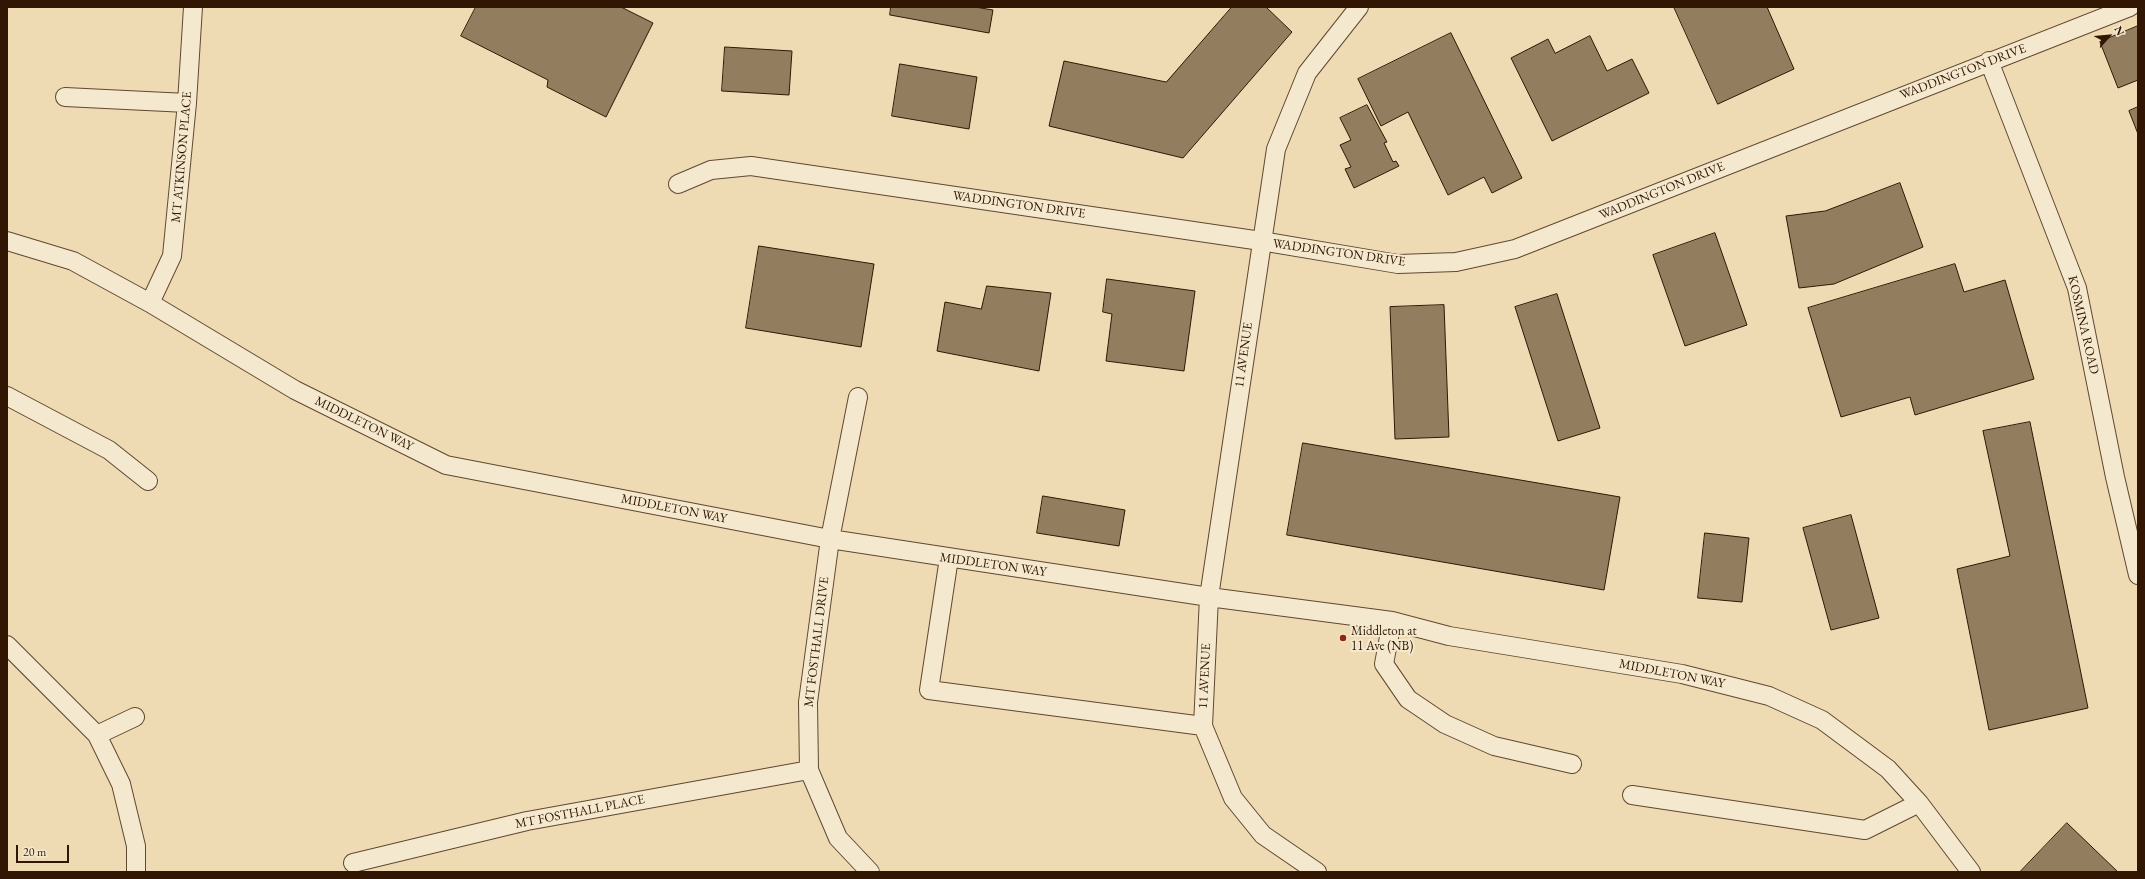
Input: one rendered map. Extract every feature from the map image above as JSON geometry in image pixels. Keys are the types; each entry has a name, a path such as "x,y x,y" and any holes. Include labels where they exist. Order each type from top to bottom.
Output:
{"street":[{"name":"MT ATKINSON PLACE","path":"150,303 172,256 187,102 192,7"},
{"name":"11 AVENUE","path":"1317,872 1263,835 1233,798 1203,726 1209,597 1261,241 1276,149 1307,73 1359,7"},
{"name":"WADDINGTON DRIVE","path":"678,184 710,170 752,166 1261,241 1398,264 1456,262 1515,249 2130,7"},
{"name":"KOSMINA ROAD","path":"1989,62 2077,288 2138,575"},
{"path":"65,97 187,102"},
{"name":"MIDDLETON WAY","path":"7,241 73,260 150,303 295,390 446,465 830,539 1209,597 1392,621 1449,636 1682,674 1769,696 1822,720 1888,769 1919,803 1971,872"},
{"path":"7,396 109,450 148,481"},
{"name":"MT FOSTHALL DRIVE","path":"858,397 830,539 808,702 809,770 838,838 870,872"},
{"name":"11 AVENUE","path":"949,558 929,690 1203,726"},
{"path":"1392,621 1384,664 1408,700 1445,724 1494,746 1572,764"},
{"path":"7,645 97,735 121,784 136,846 136,872"},
{"path":"97,735 134,717"},
{"name":"MT FOSTHALL PLACE","path":"353,863 527,821 809,770"},
{"path":"1632,795 1865,830 1919,803"}],"building":[{"path":"476,7 621,7 653,23 606,117 547,87 548,80 461,36"},
{"path":"891,7 975,7 993,10 989,33 890,15"},
{"path":"1232,7 1266,7 1292,32 1183,158 1049,126 1064,61 1166,82"},
{"path":"1674,7 1767,7 1794,69 1718,104"},
{"path":"2138,26 2138,80 2118,88 2100,42"},
{"path":"1451,33 1522,178 1492,193 1484,177 1448,195 1408,112 1381,126 1358,79"},
{"path":"1590,36 1607,71 1632,59 1649,93 1552,141 1511,58 1548,39 1555,53"},
{"path":"725,47 792,51 789,95 722,91"},
{"path":"900,64 977,77 969,129 892,116"},
{"path":"1367,105 1387,142 1384,143 1393,162 1396,161 1399,166 1354,188 1345,169 1351,167 1340,145 1351,140 1340,118"},
{"path":"2138,107 2138,134 2129,111"},
{"path":"1900,183 1923,247 1834,284 1799,288 1786,216 1825,211"},
{"path":"1715,233 1747,325 1685,346 1653,255"},
{"path":"759,246 874,264 861,347 746,328"},
{"path":"1955,264 1964,292 2005,280 2034,379 1915,415 1910,397 1841,417 1808,308"},
{"path":"1107,279 1195,291 1184,371 1106,361 1112,314 1103,312"},
{"path":"987,286 1051,293 1039,371 937,351 945,302 981,309"},
{"path":"1557,294 1600,428 1558,441 1515,307"},
{"path":"1444,305 1449,437 1395,439 1390,307"},
{"path":"2030,422 2088,708 1989,730 1957,569 2010,556 1983,431"},
{"path":"1303,443 1620,497 1604,590 1287,535"},
{"path":"1043,496 1125,510 1119,546 1037,533"},
{"path":"1851,515 1879,618 1831,630 1803,528"},
{"path":"1705,533 1749,538 1742,602 1698,598"},
{"path":"2067,823 2118,872 2020,872"}],"place":[{"name":"Middleton at 11 Ave (NB)","path":"1343,638"}]}
